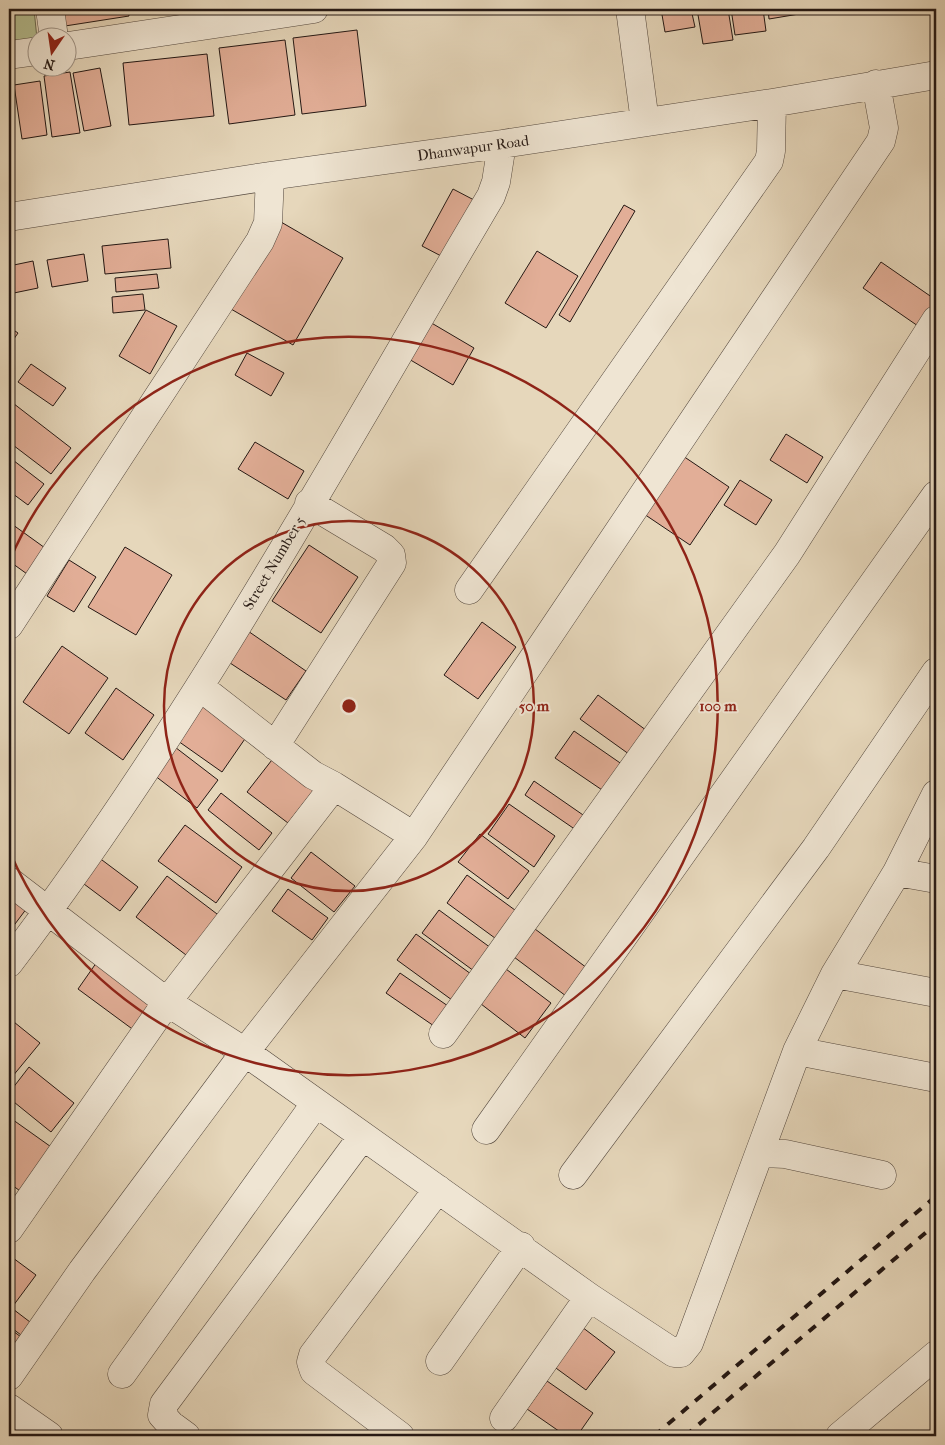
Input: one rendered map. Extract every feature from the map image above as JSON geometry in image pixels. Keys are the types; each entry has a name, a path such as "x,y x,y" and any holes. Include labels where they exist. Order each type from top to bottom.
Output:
{"street":[{"path":"50,9 53,28"},
{"path":"78,44 248,14 314,9"},
{"path":"630,9 645,122"},
{"path":"9,55 28,52"},
{"name":"Dhanwapur Road","path":"9,217 270,176 502,144 772,103 936,75"},
{"path":"9,1376 82,1271 245,1052 414,836 881,142 884,128 876,84"},
{"path":"469,590 769,161 772,152 772,103"},
{"name":"Street Number 5","path":"9,963 49,910 200,688 491,196 496,182 502,144"},
{"path":"9,625 260,241 268,224 270,176"},
{"path":"443,1034 787,554 936,320"},
{"path":"486,1130 936,495"},
{"path":"275,746 392,563 391,555 384,548 309,503"},
{"path":"573,1175 816,848 936,672"},
{"path":"200,688 313,775 414,836"},
{"path":"9,1229 168,1002 334,786"},
{"path":"9,881 168,1002 245,1052 362,1137 521,1246 590,1297 666,1350 674,1353 685,1349 797,1051 836,974 897,872 936,794"},
{"path":"897,872 936,879"},
{"path":"836,974 936,992"},
{"path":"797,1051 936,1078"},
{"path":"122,1374 316,1104"},
{"path":"186,1436 171,1425 162,1414 164,1404 362,1137"},
{"path":"760,1153 785,1154 882,1175"},
{"path":"400,1436 314,1371 311,1362 313,1355 438,1189"},
{"path":"440,1361 521,1246"},
{"path":"504,1418 590,1297"},
{"path":"840,1436 936,1355"},
{"path":"9,1408 49,1436"}],"green space":[{"path":"9,9 34,9 36,28 28,28 28,40 9,43"}],"building":[{"path":"62,9 128,9 129,16 65,26"},
{"path":"661,9 691,9 695,27 665,32"},
{"path":"697,9 728,9 733,40 703,44"},
{"path":"731,9 763,9 766,31 735,35"},
{"path":"768,9 798,9 799,14 769,19"},
{"path":"801,9 830,9 802,14"},
{"path":"357,30 366,106 302,114 293,38"},
{"path":"285,40 295,115 229,124 219,48"},
{"path":"207,54 214,116 129,125 123,63"},
{"path":"100,68 111,126 84,131 74,78 78,78 78,72"},
{"path":"44,78 71,78 80,133 52,137"},
{"path":"40,81 47,135 22,139 14,85"},
{"path":"9,98 14,139 9,139"},
{"path":"453,189 474,200 443,257 422,246"},
{"path":"624,205 635,211 570,322 559,315"},
{"path":"281,222 343,258 293,345 231,309"},
{"path":"168,239 171,268 105,274 102,246"},
{"path":"537,251 578,276 546,328 505,303"},
{"path":"84,254 88,281 52,287 47,260"},
{"path":"33,261 38,288 9,294 9,266"},
{"path":"881,262 936,300 918,326 863,288"},
{"path":"157,274 159,288 116,292 115,278"},
{"path":"143,294 145,310 113,313 112,297"},
{"path":"146,310 177,326 150,374 119,356"},
{"path":"423,318 474,348 453,385 402,355"},
{"path":"9,327 18,333 9,346"},
{"path":"247,353 284,373 271,396 235,375"},
{"path":"31,364 66,388 53,406 18,382"},
{"path":"9,400 71,448 51,474 9,442"},
{"path":"786,434 823,457 807,483 770,460"},
{"path":"255,442 304,471 288,499 238,469"},
{"path":"683,456 729,487 690,545 644,514"},
{"path":"9,457 44,484 28,505 9,491"},
{"path":"740,480 772,500 756,525 724,505"},
{"path":"9,522 52,553 34,579 9,561"},
{"path":"309,545 358,577 321,633 272,601"},
{"path":"125,547 172,575 136,635 88,607"},
{"path":"69,560 96,577 74,612 47,596"},
{"path":"482,622 516,647 478,699 444,675"},
{"path":"245,629 306,671 286,700 224,659"},
{"path":"62,646 108,678 69,734 23,702"},
{"path":"116,688 154,715 123,760 85,733"},
{"path":"598,695 650,733 633,757 580,719"},
{"path":"206,702 249,733 222,772 178,741"},
{"path":"574,731 626,767 608,794 555,758"},
{"path":"171,744 218,780 197,808 150,772"},
{"path":"275,756 316,787 288,823 247,792"},
{"path":"534,781 586,817 576,830 525,795"},
{"path":"221,793 272,833 259,850 208,810"},
{"path":"509,804 555,836 534,867 488,834"},
{"path":"185,825 242,867 216,903 158,861"},
{"path":"480,834 529,871 508,899 458,862"},
{"path":"311,852 355,886 334,912 291,878"},
{"path":"98,857 138,887 120,911 80,881"},
{"path":"467,875 519,913 499,941 447,903"},
{"path":"167,876 221,917 190,958 136,917"},
{"path":"288,889 328,918 312,940 272,911"},
{"path":"9,895 27,908 9,932"},
{"path":"439,910 491,948 474,971 422,933"},
{"path":"527,923 587,968 566,996 506,951"},
{"path":"416,934 471,974 452,1000 397,960"},
{"path":"99,959 157,1001 135,1031 78,989"},
{"path":"498,963 551,1003 525,1038 472,997"},
{"path":"400,973 448,1006 434,1026 386,993"},
{"path":"9,1018 40,1043 12,1077 9,1074"},
{"path":"29,1067 74,1103 51,1132 9,1098 9,1093"},
{"path":"9,1117 54,1149 23,1193 9,1183"},
{"path":"9,1255 36,1275 13,1306 9,1303"},
{"path":"9,1306 30,1322 21,1335 9,1326"},
{"path":"578,1324 615,1352 586,1390 549,1363"},
{"path":"9,1328 21,1337 9,1354"},
{"path":"547,1381 593,1413 577,1436 566,1436 527,1409"}],"railway":[{"path":"654,1436 936,1196"},
{"path":"685,1436 936,1224"}]}
